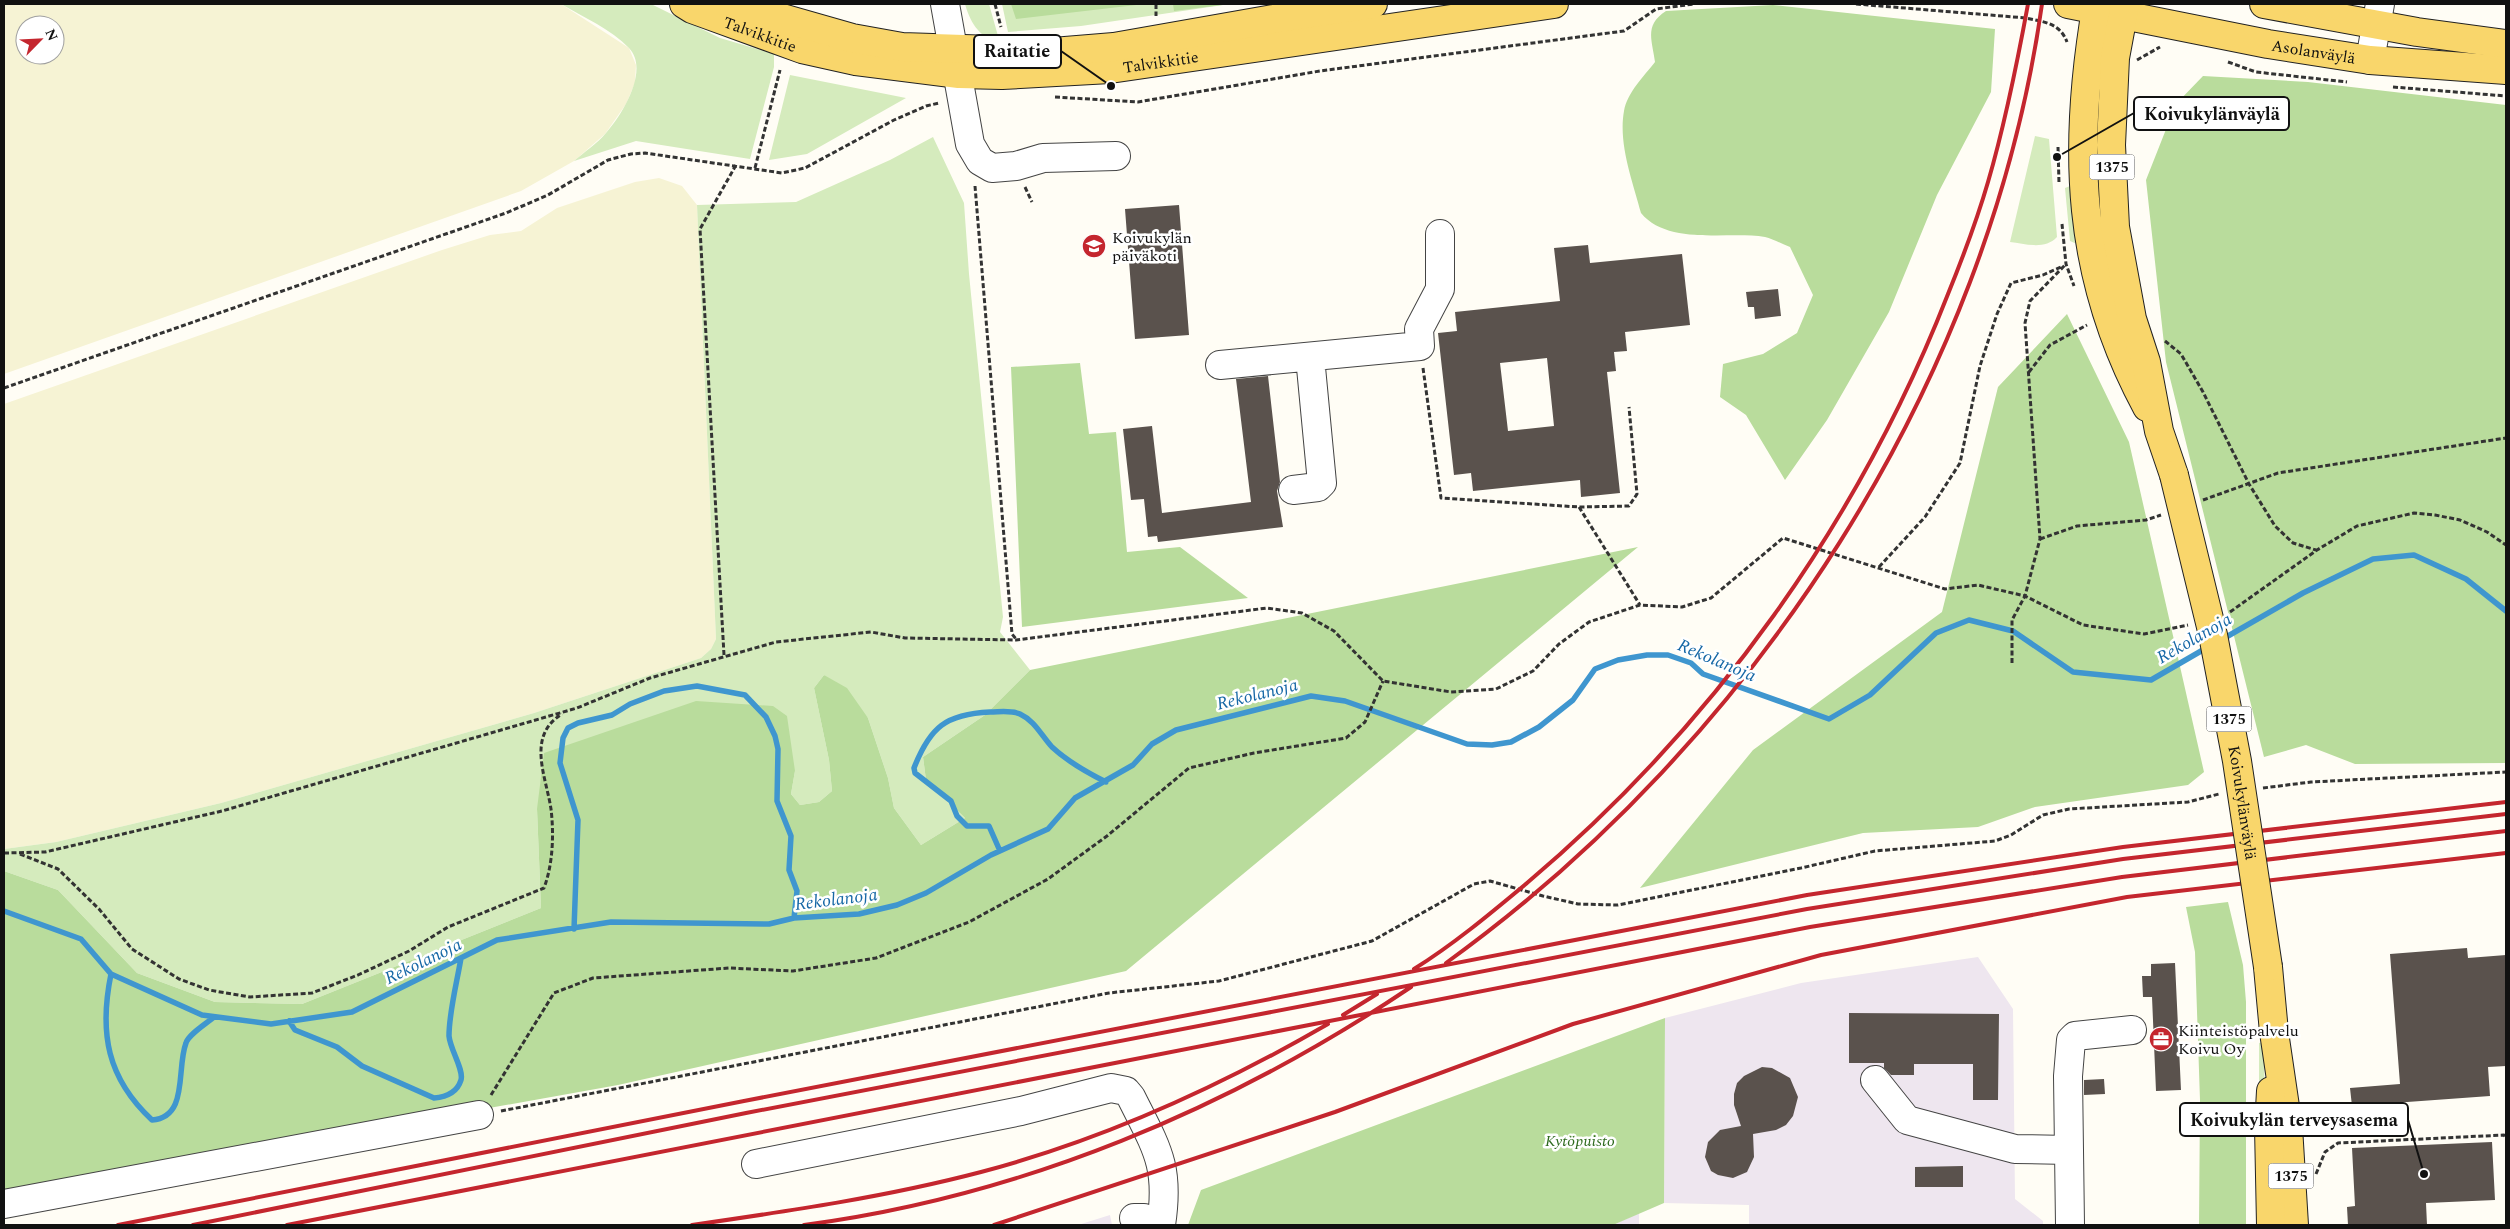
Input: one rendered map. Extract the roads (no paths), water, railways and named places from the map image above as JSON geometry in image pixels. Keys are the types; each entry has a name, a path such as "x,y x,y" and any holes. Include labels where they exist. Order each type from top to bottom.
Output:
{"main road":[{"name":"Talvikkitie","path":"684,4 692,9 802,49 856,60 958,74 1002,75 1110,69 1554,4"},
{"name":"Talvikkitie","path":"733,4 852,38 902,47 958,74 1053,52 1114,47 1273,18 1373,4"},
{"path":"2068,4 2124,9"},
{"path":"2264,4 2378,14 2506,44"},
{"name":"Koivukylänväylä","path":"2096,6 2082,113 2082,181 2091,249 2098,287 2110,329 2128,372 2159,431"},
{"name":"Koivukylänväylä","path":"2124,9 2116,58 2111,145 2115,227 2132,319 2146,362 2159,431 2174,475 2220,674 2237,762 2268,967 2274,1032 2288,1127 2294,1225"},
{"name":"Asolanväylä","path":"2124,9 2268,44 2370,60 2506,70"},
{"name":"Koivukylänväylä","path":"2271,1225 2268,1127 2274,1032"}],"street":[{"path":"946,4 970,144 980,161 992,168 1016,166 1044,158 1116,156"},
{"path":"2370,60 2378,14"},
{"path":"1220,365 1420,346 1419,329 1440,289 1440,234"},
{"path":"1293,490 1318,486 1322,483 1310,357"},
{"path":"2070,1225 2068,1076 2071,1040 2075,1036 2132,1030"},
{"path":"1875,1080 1907,1120 2015,1149 2070,1150"},
{"path":"756,1164 886,1148 1111,1088 1126,1091 1131,1097 1157,1148 1164,1170 1165,1199 1161,1225"},
{"path":"4,1204 479,1115"}],"waterway":[{"name":"Rekolanoja","path":"2221,640 2303,593 2373,559 2414,555 2466,579 2506,611"},
{"name":"Rekolanoja","path":"4,911 81,939 111,974 202,1015 271,1024 352,1012 497,940 611,922 769,924 794,918 859,914 897,905 926,893 991,855 1048,829 1075,798 1133,765 1152,744 1176,730 1311,696 1345,701 1467,744 1492,745 1511,742 1539,727 1573,700 1595,669 1618,660 1647,655 1668,655 1691,663 1703,674 1829,719 1870,695 1936,633 1969,620 2013,631 2073,672 2151,680 2208,647"},
{"path":"574,929 578,820 560,763 563,738 568,728 578,723 612,715 630,704 664,691 697,686 745,695 766,717 775,736 778,749 777,801 791,836 789,870 797,891 794,918"},
{"path":"1000,851 989,826 967,826 957,816 951,801 915,773 914,768 926,742 941,725 975,713 1005,712 1020,714 1030,720 1052,747 1064,757 1106,782"},
{"path":"289,1021 295,1030 337,1047 362,1066 434,1098 443,1097 454,1091 461,1080 461,1071 449,1036 461,958"},
{"path":"111,974 106,1016 110,1053 116,1071 125,1088 152,1120 164,1117 172,1110 179,1090 186,1043 194,1033 214,1017"}],"railway":[{"path":"1414,969 1458,939 1527,883 1595,822 1659,756 1719,687 1774,615 1825,539 1871,460 1912,378 1964,252 1984,196 2000,138 2028,4"},
{"path":"1446,963 1558,874 1662,773 1756,662 1840,542 1911,415 1970,283 2014,145 2042,4"},
{"path":"118,1225 744,1101 1807,895 2123,847 2506,802"},
{"path":"193,1225 746,1113 1807,909 2123,859 2506,814"},
{"path":"287,1225 1810,927 2122,877 2506,831"},
{"path":"994,1225 1335,1112 1573,1024 1821,955 2127,897 2506,853"},
{"path":"804,1225 885,1211 966,1193 1044,1169 1121,1141 1197,1108 1270,1072 1342,1031 1411,987"},
{"path":"1343,1015 1377,994"},
{"path":"692,1225 801,1209 909,1189 1026,1159 1116,1128 1159,1110 1245,1069 1328,1024"}],"place":[{"name":"Raitatie","path":"1111,86"},
{"name":"Koivukylänväylä","path":"2057,157"},
{"name":"Koivukylän päiväkoti","path":"1094,246"},
{"name":"Kiinteistöpalvelu Koivu Oy","path":"2161,1039"},
{"name":"Koivukylän terveysasema","path":"2424,1174"}],"park label":[{"name":"Kytöpuisto","path":"1580,1140"}]}
